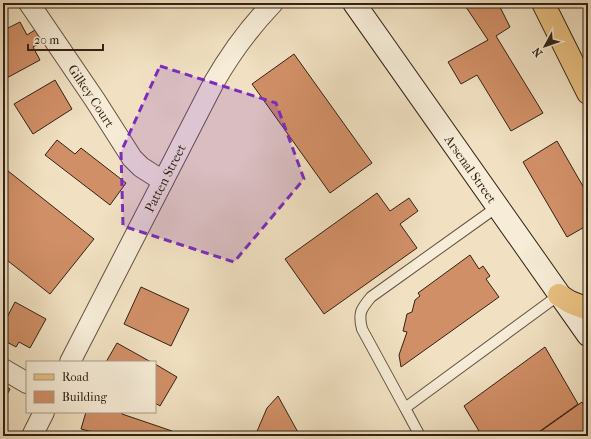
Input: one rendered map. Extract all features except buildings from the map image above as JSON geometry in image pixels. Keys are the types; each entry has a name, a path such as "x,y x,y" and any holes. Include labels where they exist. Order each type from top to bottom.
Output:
{"main road":[{"name":"Arsenal Street","path":"354,3 588,335"},
{"path":"543,3 586,82"},
{"path":"559,295 570,302 588,309"}],"street":[{"name":"Gilkey Court","path":"29,3 95,100 132,158 141,168 163,181"},
{"name":"Patten Street","path":"71,361 213,84 229,56 244,35 273,3"},
{"path":"3,369 26,382"},
{"path":"32,436 44,413"}],"lane":[{"path":"420,436 362,329 359,318 362,308 371,297 497,207"},
{"path":"405,408 559,295"}],"highlighted area":[{"path":"160,66 276,103 304,179 234,262 123,226 121,152"}]}
